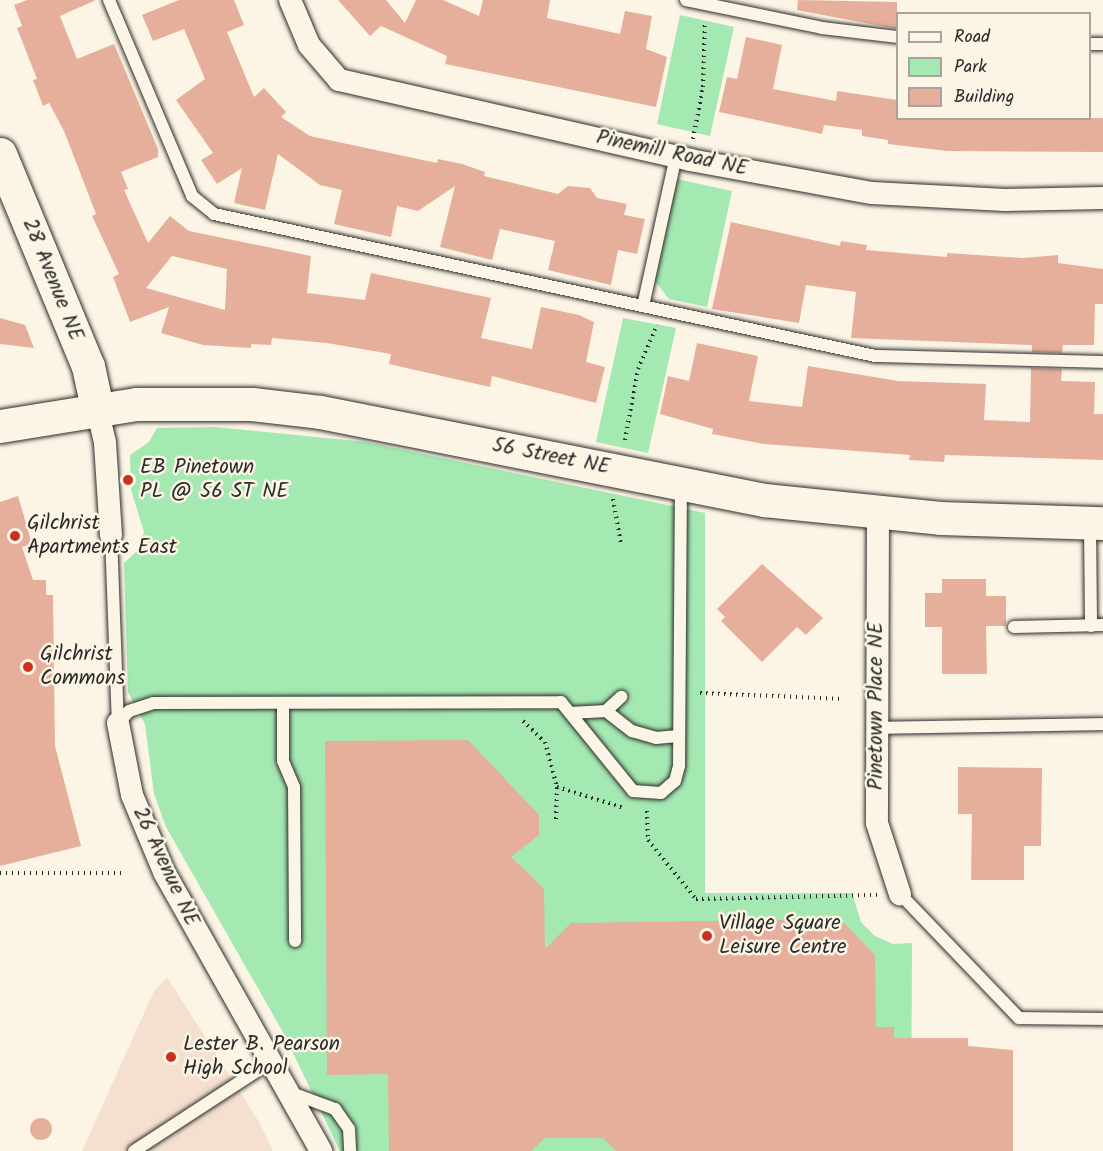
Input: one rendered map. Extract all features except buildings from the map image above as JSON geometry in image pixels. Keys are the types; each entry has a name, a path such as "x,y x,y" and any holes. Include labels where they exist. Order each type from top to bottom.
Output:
{"street":[{"name":"Pinemill Road NE","path":"290,0 309,45 339,80 676,156 872,193 1005,200 1103,198"},
{"name":"28 Avenue NE","path":"0,154 88,366 97,408"},
{"name":"56 Street NE","path":"0,426 97,408 252,404 320,412 764,500 878,514 1096,523"},
{"name":"26 Avenue NE","path":"97,408 105,443 111,535"},
{"name":"Pinetown Place NE","path":"878,514 877,823 900,894"},
{"name":"26 Avenue NE","path":"118,723 132,795 153,850 292,1093 321,1151"}],"lane":[{"path":"110,0 192,196 214,214 875,356 1103,362"},
{"path":"686,0 822,28 896,38"},
{"path":"644,306 676,156"},
{"path":"118,723 129,711 153,703 561,702 580,729 633,791 647,795 661,792 675,781 678,736 681,483"},
{"path":"1014,627 1097,625 1096,523"},
{"name":"26 Avenue NE","path":"111,535 118,723"},
{"path":"606,711 621,697"},
{"path":"283,703 283,761 294,788 295,941"},
{"path":"570,712 606,711 632,731 656,738 678,736"},
{"path":"876,728 1103,724"},
{"path":"900,894 1019,1018 1103,1019"},
{"path":"134,1151 272,1061"},
{"path":"292,1093 335,1109 349,1129 350,1151"}],"path":[{"path":"613,498 621,544"},
{"path":"700,693 844,699"},
{"path":"512,720 523,721 546,742 557,787 556,819"},
{"path":"557,787 630,809"},
{"path":"639,810 648,811 648,840 696,899 900,894"},
{"path":"0,873 122,873"}],"shaded area":[{"name":"Lester B. Pearson High School","path":"167,977 259,1122 273,1151 82,1151 154,991"}],"green space":[{"path":"680,15 734,27 710,136 657,124"},
{"path":"677,179 732,191 707,307 669,299 655,281"},
{"path":"623,318 676,328 648,453 596,442"},
{"path":"215,427 366,442 705,513 705,893 852,893 861,922 875,936 893,944 912,943 911,1151 340,1151 284,1034 166,827 154,794 145,724 128,692 124,563 139,549 144,532 131,490 130,455 149,442 157,428"}],"place":[{"name":"EB Pinetown PL @ 56 ST NE","path":"128,480"},
{"name":"Gilchrist Apartments East","path":"15,536"},
{"name":"Gilchrist Commons","path":"28,667"},
{"name":"Village Square Leisure Centre","path":"707,936"},
{"name":"Lester B. Pearson High School","path":"171,1057"}]}
